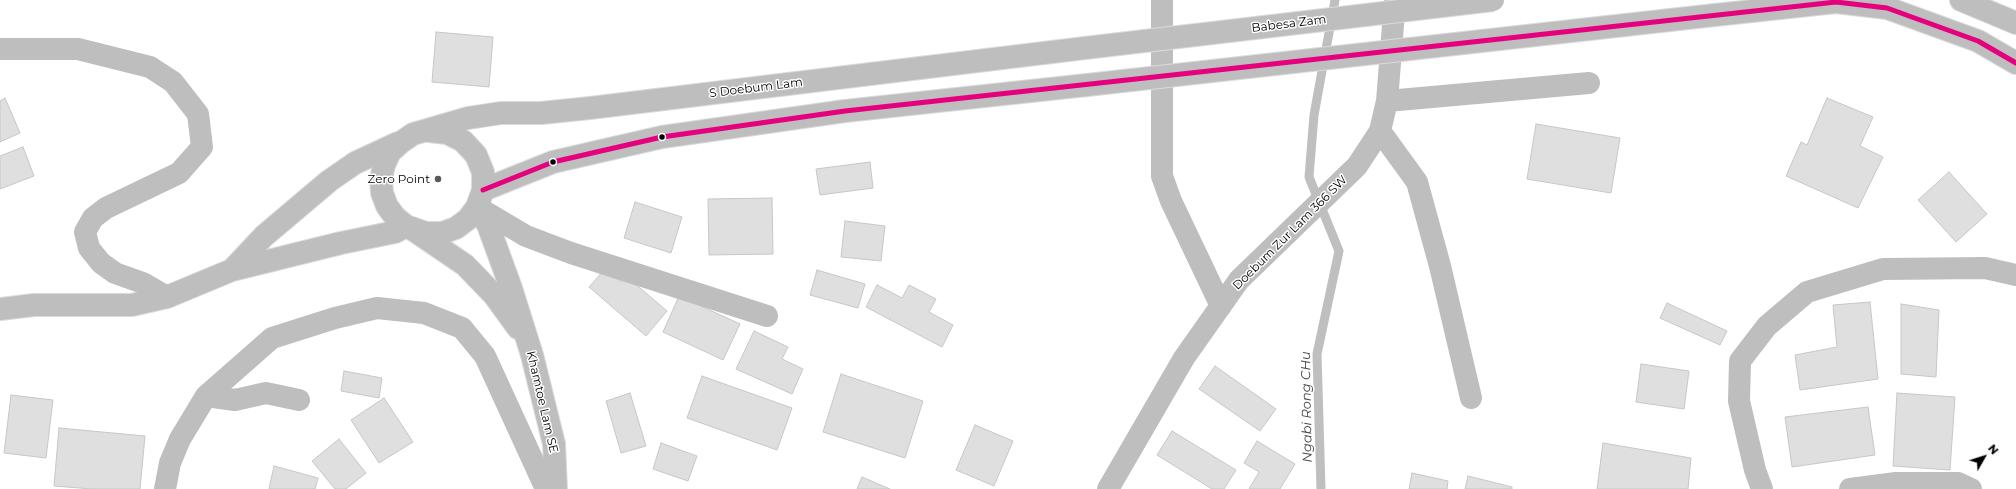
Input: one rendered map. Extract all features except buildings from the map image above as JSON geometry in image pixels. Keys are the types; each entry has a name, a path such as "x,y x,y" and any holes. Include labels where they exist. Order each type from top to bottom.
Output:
{"main road":[{"path":"1162,0 1162,176 1171,201 1221,306"},
{"name":"Doebum Zur Lam 366 SW","path":"1108,489 1184,358 1239,280 1357,166 1380,131 1388,101 1395,0"},
{"name":"Babesa Zam","path":"1085,48 1492,0"},
{"path":"1961,0 2016,23"},
{"path":"480,198 552,162 662,137 845,111 1836,2 1887,8 1978,41 2016,63"},
{"name":"S Doebum Lam","path":"429,131 468,118 501,113 541,113 590,108 1085,48"},
{"path":"0,49 78,49 150,66 173,82 198,114 202,147 179,174 106,208 93,218 85,232 89,248 101,263 115,273 143,283 167,297"},
{"path":"1388,101 1589,83"},
{"path":"232,270 264,236 329,181 355,163 414,134 429,131 448,133 463,141 476,155 483,172 480,198 468,219 456,228 442,233 426,233 409,227 395,217 387,206 382,192 381,179 384,165 390,152 400,142"},
{"path":"1380,131 1418,182 1440,266 1471,398"},
{"path":"480,198 526,236 571,253 767,316"},
{"name":"Khamtoe Lam SE","path":"480,198 488,225 512,288 532,355 554,444 556,489"},
{"path":"0,309 34,305 132,305 167,297 232,270 341,243 395,232 409,227"},
{"name":"Khamtoe Lam SE","path":"409,227 465,265 494,295 527,340"},
{"path":"1762,489 1755,470 1739,401 1740,361 1767,326 1778,316 1807,292 1882,269 1985,268 2016,276"},
{"path":"165,489 170,463 180,439 206,396 272,338 335,318 377,308 424,313 462,328 485,356 546,489"},
{"path":"206,396 234,400 266,393 299,400"},
{"path":"1850,489 1904,483 1958,483 1971,489"}],"waterway":[{"name":"Ngabi Rong CHu","path":"1321,489 1317,354 1339,251 1309,177 1314,115 1335,0"}],"transit line":[{"path":"483,190 553,162 662,137 845,111 1836,2 1887,8 1978,41 2016,63"}],"place":[{"name":"Zero Point","path":"438,179"}]}
